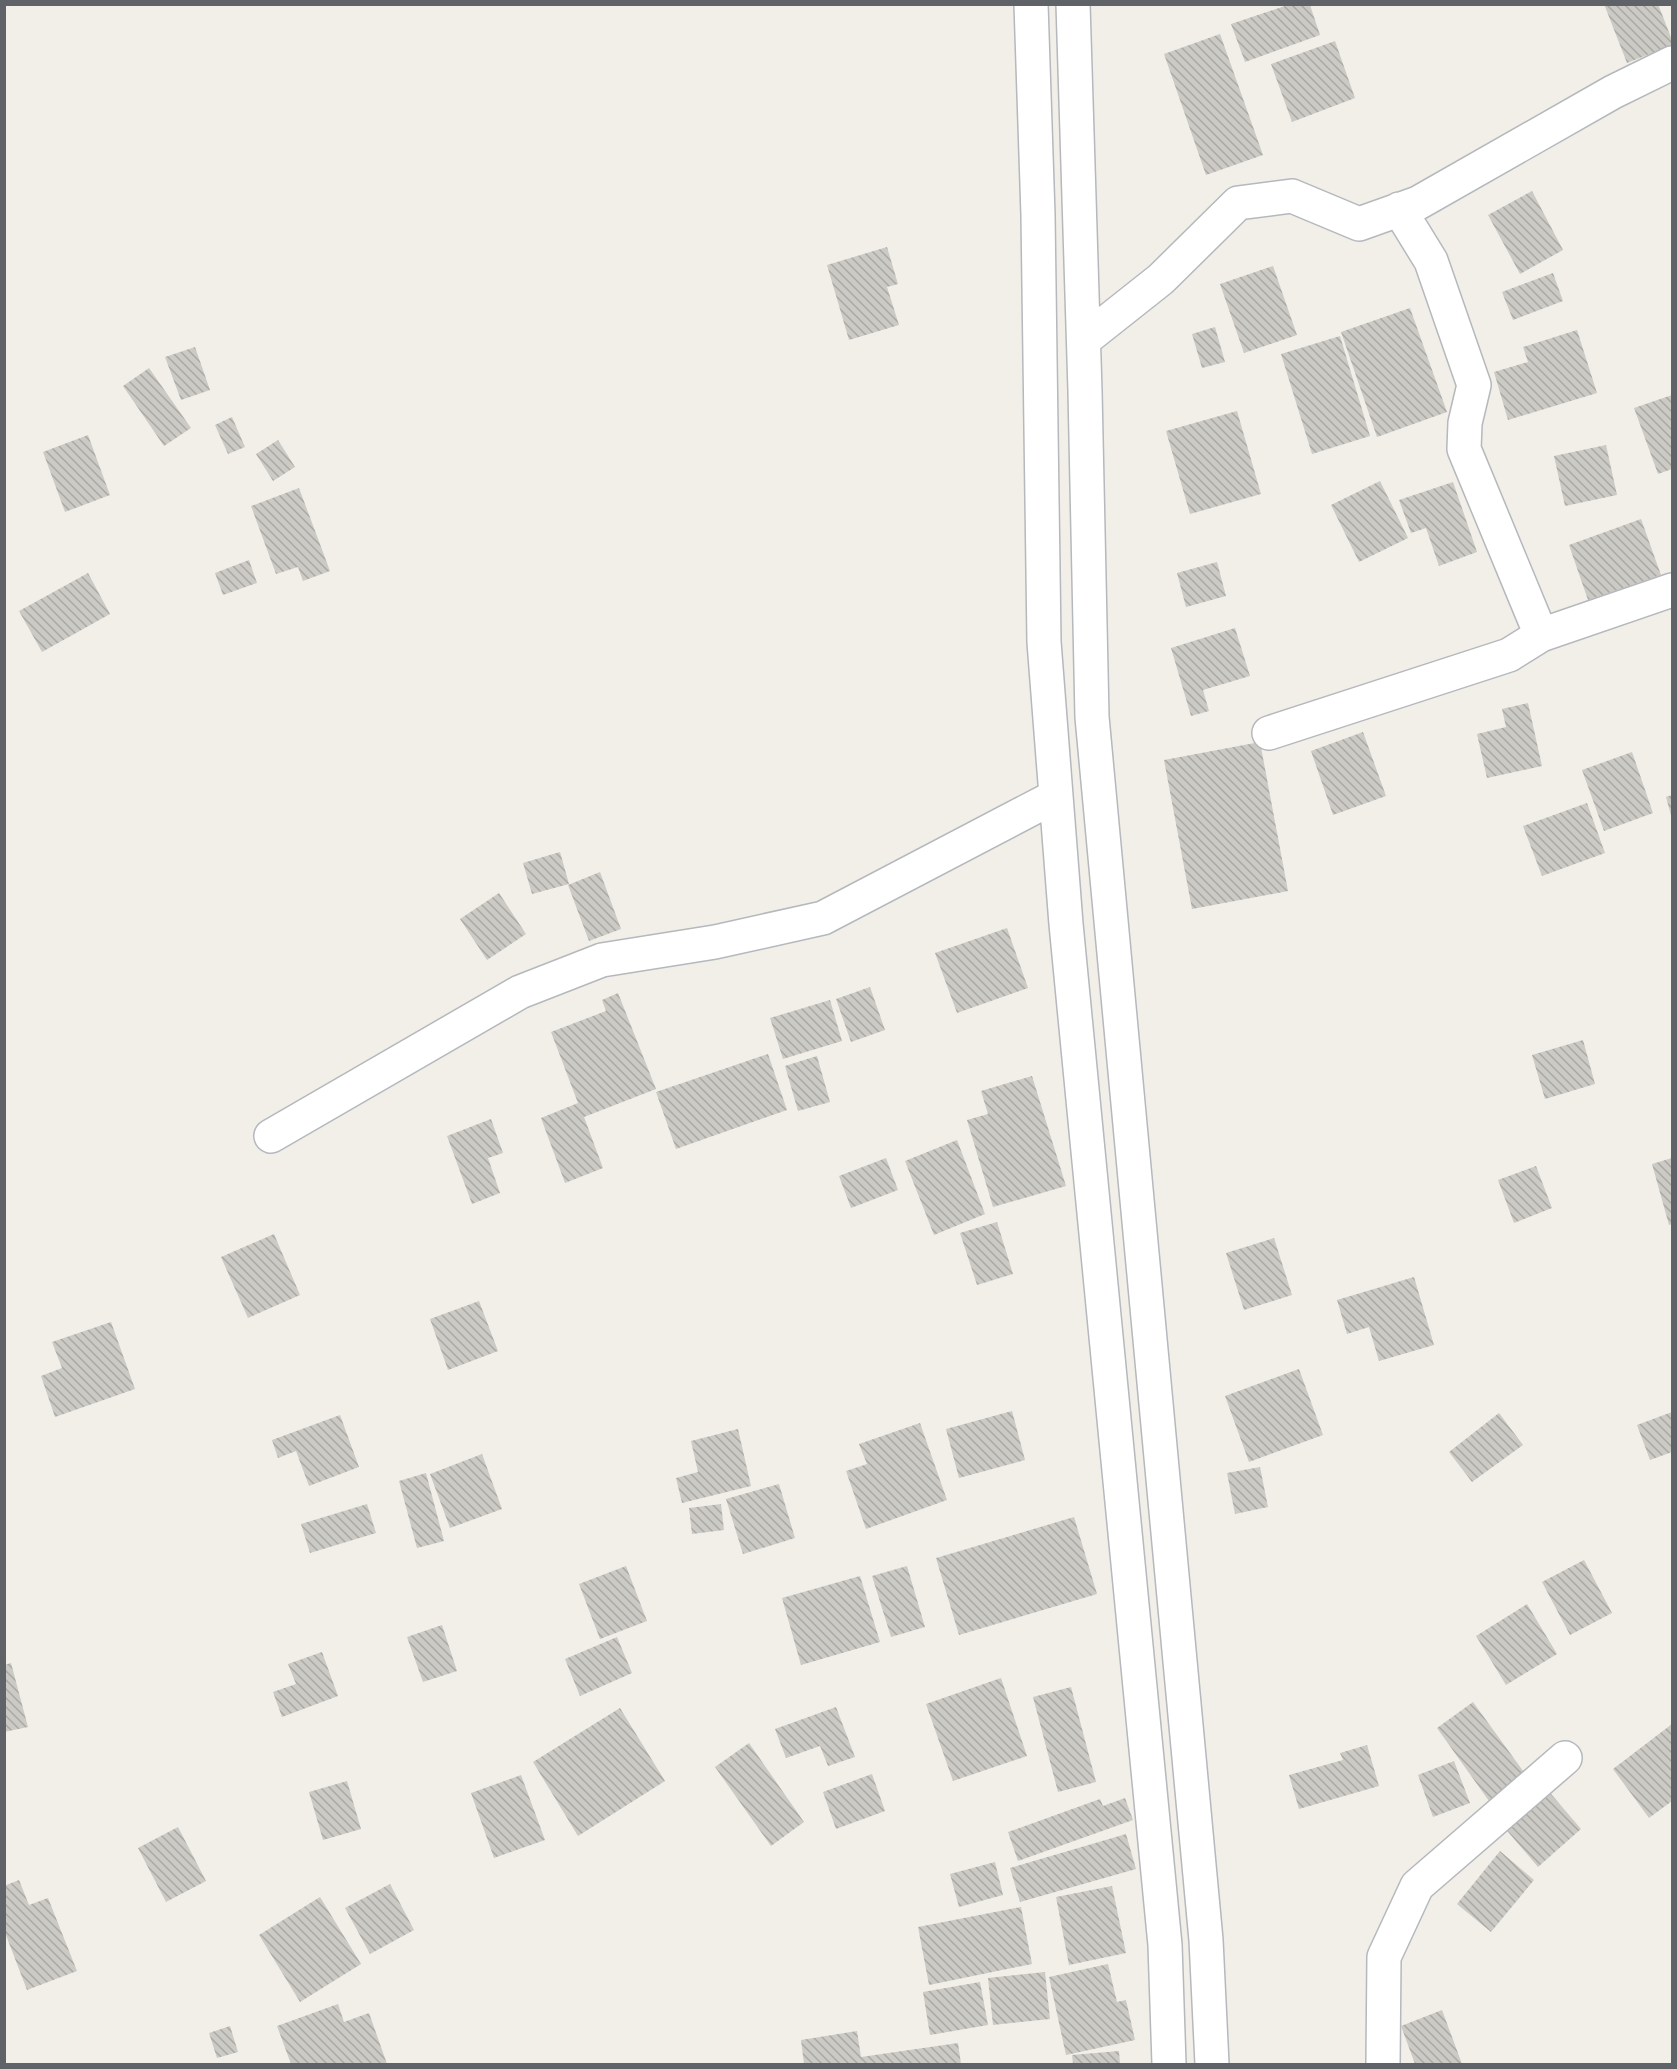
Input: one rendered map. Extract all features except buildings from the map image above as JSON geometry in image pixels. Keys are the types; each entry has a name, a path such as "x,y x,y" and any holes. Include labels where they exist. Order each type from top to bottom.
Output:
{"street":[{"path":"1031,4 1038,214 1044,642 1066,924 1165,1945 1168,2064"},
{"path":"1073,4 1084,340 1092,717 1205,1928 1212,2064"},
{"path":"1084,340 1161,279 1238,204 1292,196 1359,224 1418,203 1613,92 1672,63"},
{"path":"1399,209 1431,261 1474,386 1465,423 1464,449 1541,635"},
{"path":"1269,733 1509,655 1541,635 1672,590"},
{"path":"271,1136 520,992 602,960 715,942 823,918 1055,782 1096,764"},
{"path":"1383,2064 1384,1957 1417,1886 1564,1758"}]}
